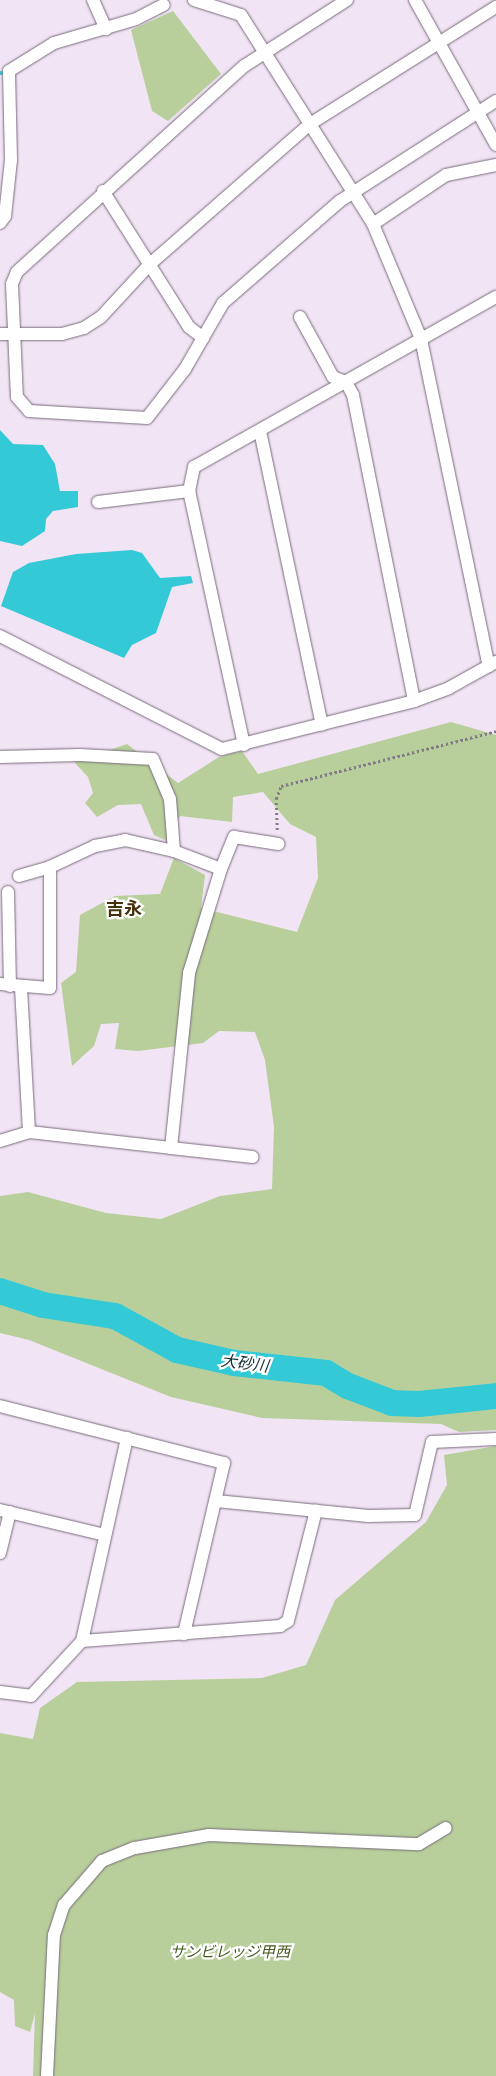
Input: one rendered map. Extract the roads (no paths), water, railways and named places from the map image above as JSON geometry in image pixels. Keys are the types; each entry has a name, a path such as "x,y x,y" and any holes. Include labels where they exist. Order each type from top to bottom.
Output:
{"street":[{"path":"93,0 106,29"},
{"path":"0,636 222,749 414,702 449,688 492,664 421,339 373,224 241,15 194,0"},
{"path":"347,0 264,52 103,191 17,272 12,284 17,336 17,397 29,411 115,419 147,418 185,369 223,303 353,192 496,101"},
{"path":"414,0 496,145"},
{"path":"0,223 5,216 2,202 11,160 9,71 54,44 106,29 164,5"},
{"path":"0,334 17,336 62,334 84,328 101,317 150,264 310,124 496,6"},
{"path":"373,224 446,175 496,165"},
{"path":"103,191 189,327 202,338"},
{"path":"244,745 189,490 194,467 421,339 495,300"},
{"path":"300,317 334,377 346,382 353,396 414,702"},
{"path":"260,431 322,725"},
{"path":"98,502 189,490"},
{"path":"0,757 80,755 153,759 170,799 174,851"},
{"path":"171,1148 188,973 221,869 234,837 278,844"},
{"path":"19,876 50,867 95,846 125,840 174,851 221,869"},
{"path":"11,986 50,988 50,867"},
{"path":"8,892 11,986 29,1132"},
{"path":"0,1141 29,1132 254,1157"},
{"path":"0,1406 224,1464 184,1634"},
{"path":"0,1692 31,1696 82,1641 127,1438"},
{"path":"216,1501 368,1516 415,1515 432,1442 496,1439"},
{"path":"82,1641 280,1626 288,1621 316,1510"},
{"path":"0,1553 5,1511 105,1535"},
{"path":"47,2076 54,1935 64,1905 102,1861 135,1848 209,1835 419,1844 446,1828"}],"water":[{"path":"0,430 13,444 43,445 55,464 60,491 78,491 78,507 53,511 46,519 45,531 22,546 0,541"},
{"path":"132,550 142,553 160,578 191,576 193,583 172,587 156,633 132,645 124,658 1,606 13,572 29,563 76,554"}],"waterway":[{"name":"大砂川","path":"0,1291 43,1305 115,1316 177,1350 234,1363 326,1373 348,1386 392,1403 419,1404 496,1396"}],"district":[{"name":"吉永","path":"124,908"}],"park label":[{"name":"サンビレッジ甲西","path":"230,1951"}]}
